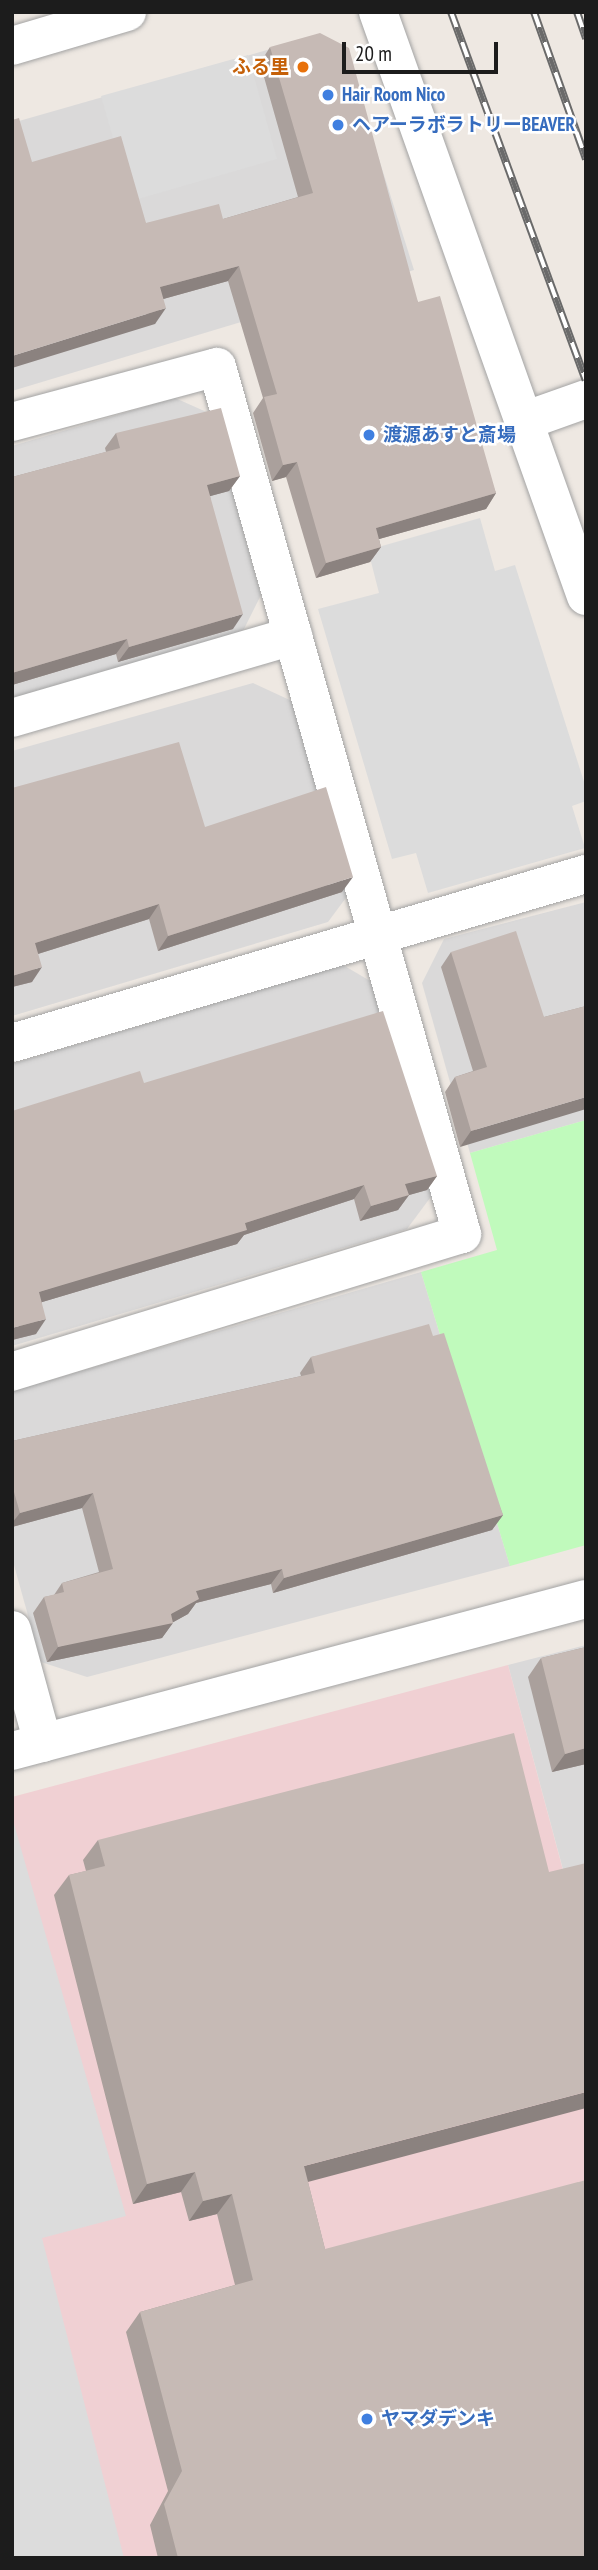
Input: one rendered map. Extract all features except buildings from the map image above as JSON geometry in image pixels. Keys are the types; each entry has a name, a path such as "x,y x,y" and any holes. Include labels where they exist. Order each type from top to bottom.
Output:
{"street":[{"path":"12,46 127,12"},
{"path":"377,12 527,420 586,596"},
{"path":"12,422 217,367 462,1234 12,1372"},
{"path":"527,420 586,399"},
{"path":"12,718 293,636"},
{"path":"12,1043 376,932 586,874"},
{"path":"12,1630 28,1747 586,1599"}],"shaded area":[{"path":"302,40 349,64 414,270 12,391 12,123"},
{"path":"248,55 277,159 131,201 101,96"},
{"path":"175,398 211,414 261,595 240,637 12,703 12,446"},
{"path":"480,518 495,571 515,565 586,788 586,801 572,806 585,848 428,893 416,853 392,859 318,609 379,593 368,550"},
{"path":"253,683 294,702 351,891 328,922 12,1016 12,751"},
{"path":"586,902 586,1120 470,1153 422,983 444,939"},
{"path":"343,965 377,985 433,1194 407,1229 12,1346 12,1064"},
{"path":"421,1272 510,1566 87,1677 41,1662 12,1558 12,1391"},
{"path":"586,1645 586,1955 508,1665"},
{"path":"508,1665 586,1956 586,2558 12,2558 12,1797"},
{"path":"12,1817 126,2216 42,2238 124,2558 12,2558"}],"green space":[{"path":"586,1120 586,1545 510,1566 421,1272 497,1250 470,1153"}],"railway":[{"path":"451,12 586,380"},
{"path":"534,12 586,159"},
{"path":"577,12 586,38"}],"place":[{"name":"ふる里","path":"303,67"},
{"name":"Hair Room Nico","path":"328,95"},
{"name":"ヘアーラボラトリーBEAVER","path":"338,125"},
{"name":"渡源あすと斎場","path":"369,435"},
{"name":"ヤマダデンキ","path":"367,2419"}]}
